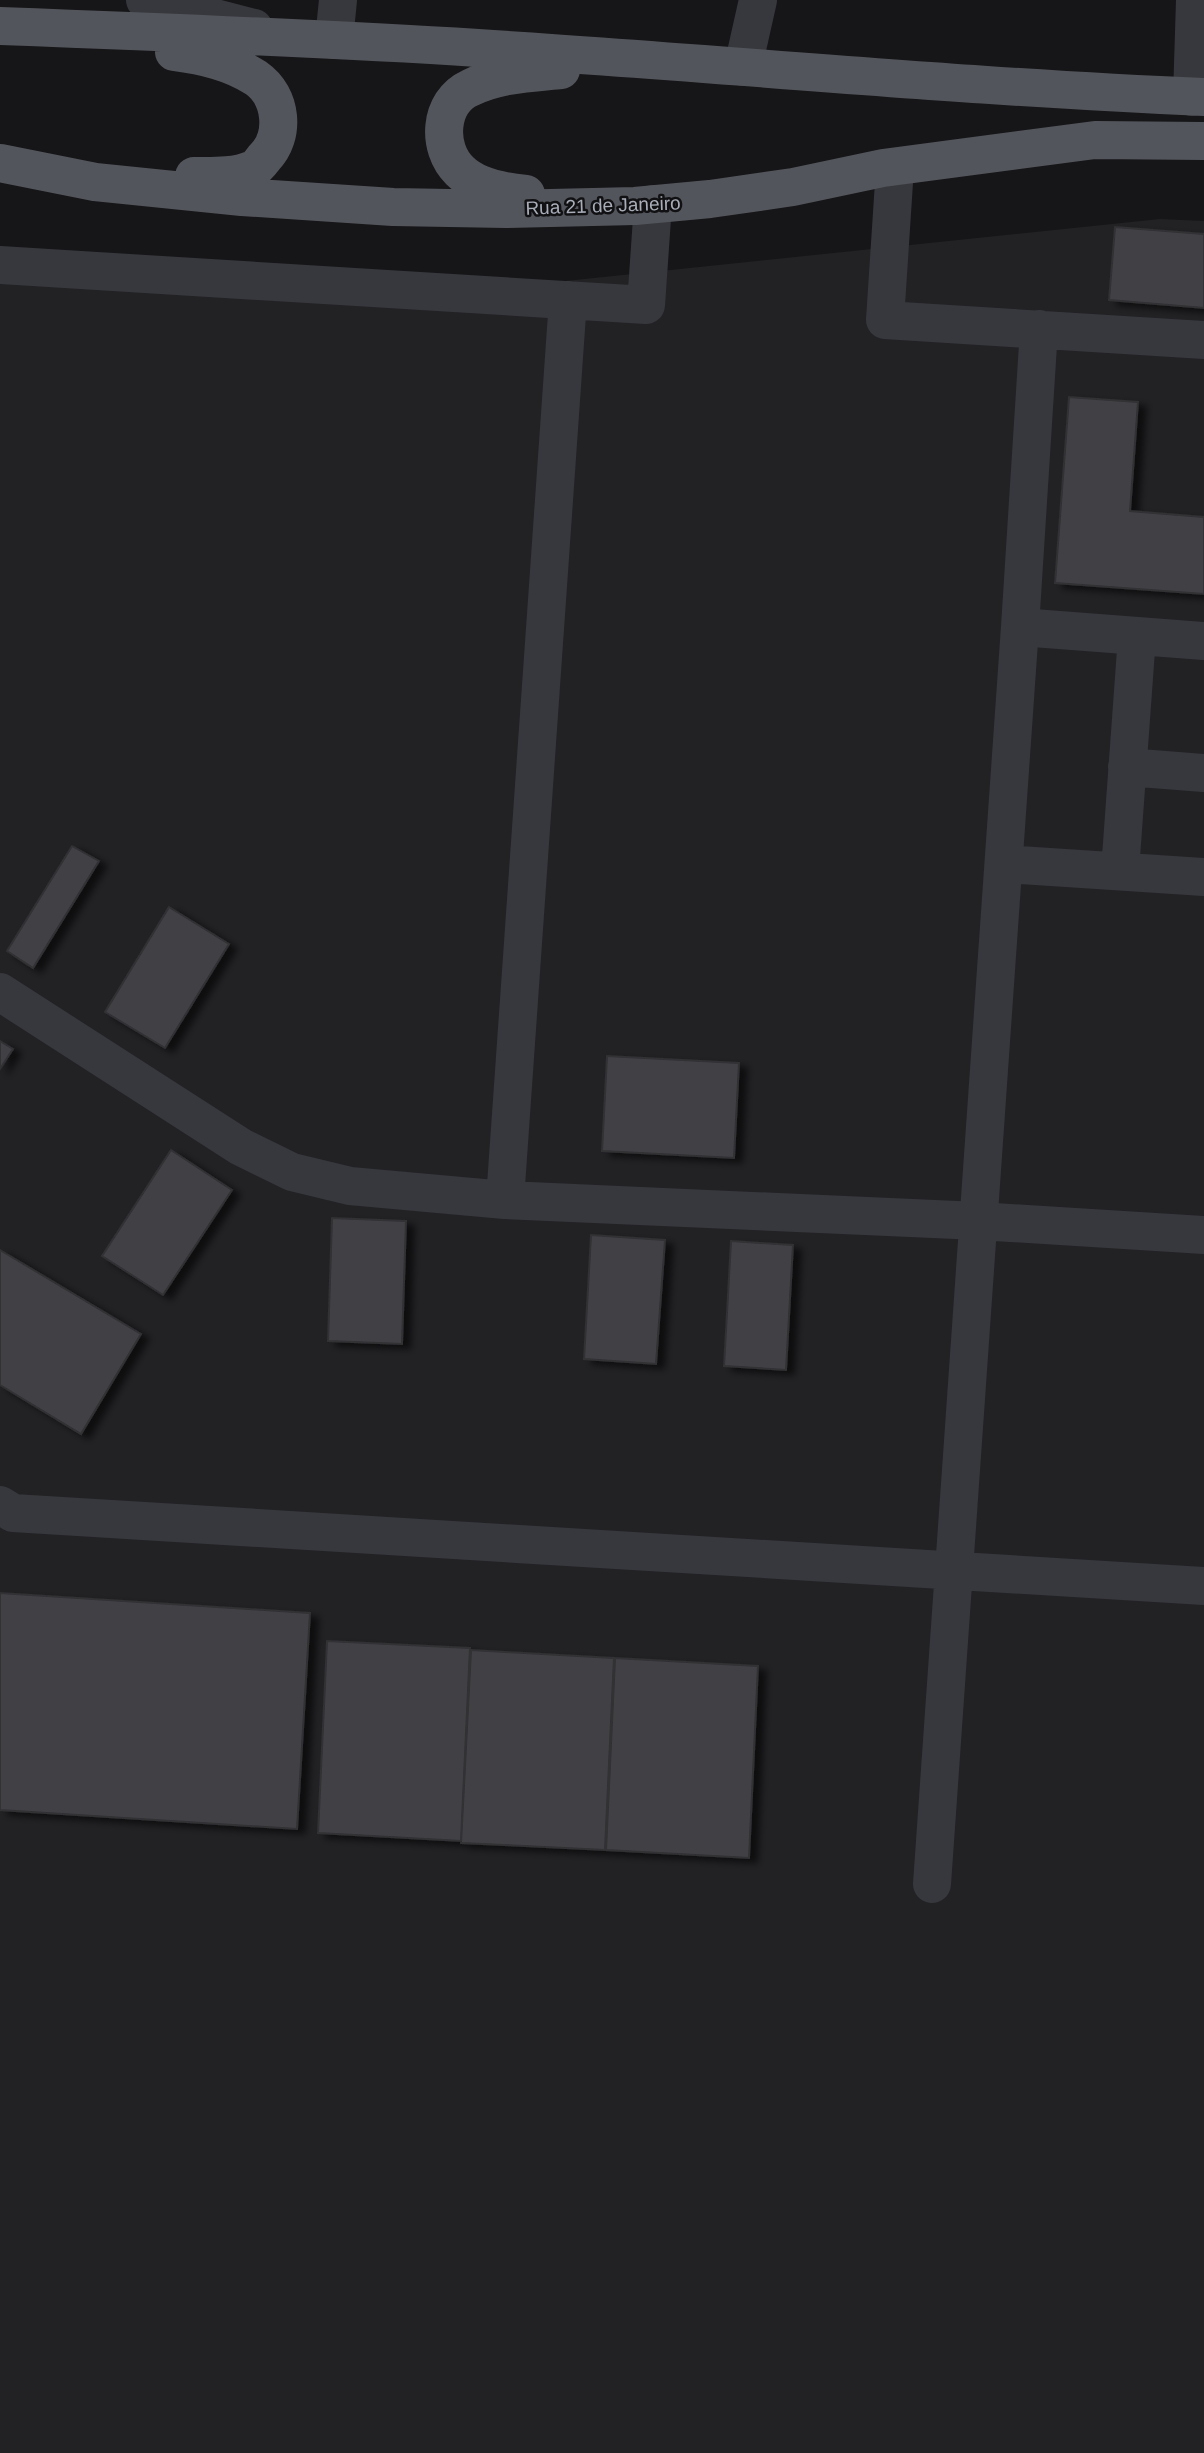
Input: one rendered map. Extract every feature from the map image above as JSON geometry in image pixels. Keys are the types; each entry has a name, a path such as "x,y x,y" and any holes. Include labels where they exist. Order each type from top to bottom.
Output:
{"main road":[{"path":"0,28 290,37 1198,97"},
{"path":"0,28 224,61 258,79 275,99 280,128 271,152 254,169 223,176 106,170 0,160"},
{"path":"644,205 512,192 484,185 460,171 446,150 443,125 453,103 468,88 493,80 519,74 664,61"},
{"name":"Rua 21 de Janeiro","path":"0,160 94,182 242,197 393,207 506,209 644,205 709,199 793,187 895,167 1095,140 1204,141"}],"street":[{"path":"145,0 290,37"},
{"path":"334,40 338,0"},
{"path":"743,66 758,0"},
{"path":"1195,0 1198,97"},
{"path":"1151,140 1204,153"},
{"path":"895,167 885,320 1204,340"},
{"path":"0,265 646,305 644,205"},
{"path":"505,1200 568,300"},
{"path":"932,1884 1039,329"},
{"path":"1020,627 1204,641"},
{"path":"1120,871 1137,636"},
{"path":"1127,767 1204,773"},
{"path":"1004,863 1204,877"},
{"path":"0,992 241,1147 292,1172 350,1186 505,1200 979,1221 1204,1235"},
{"path":"4,1517 1204,1586"}],"shaded area":[{"path":"1160,219 1204,221 1204,2453 0,2453 0,256 507,287"}],"building":[{"path":"1115,227 1204,234 1204,308 1109,300"},
{"path":"1069,397 1138,402 1130,511 1204,517 1204,594 1055,583"},
{"path":"72,846 99,861 33,968 7,951"},
{"path":"169,907 229,944 165,1048 105,1012"},
{"path":"0,1041 13,1049 0,1069"},
{"path":"607,1056 739,1063 734,1158 602,1151"},
{"path":"171,1150 232,1190 163,1295 102,1256"},
{"path":"332,1218 406,1221 402,1344 328,1341"},
{"path":"591,1235 665,1240 656,1364 584,1359"},
{"path":"731,1241 793,1245 786,1370 724,1366"},
{"path":"0,1250 141,1334 81,1434 0,1385"},
{"path":"0,1593 310,1613 297,1829 0,1810"},
{"path":"327,1641 470,1648 461,1841 318,1833"},
{"path":"471,1650 614,1658 605,1850 461,1843"},
{"path":"615,1658 758,1666 749,1858 606,1850"}]}
